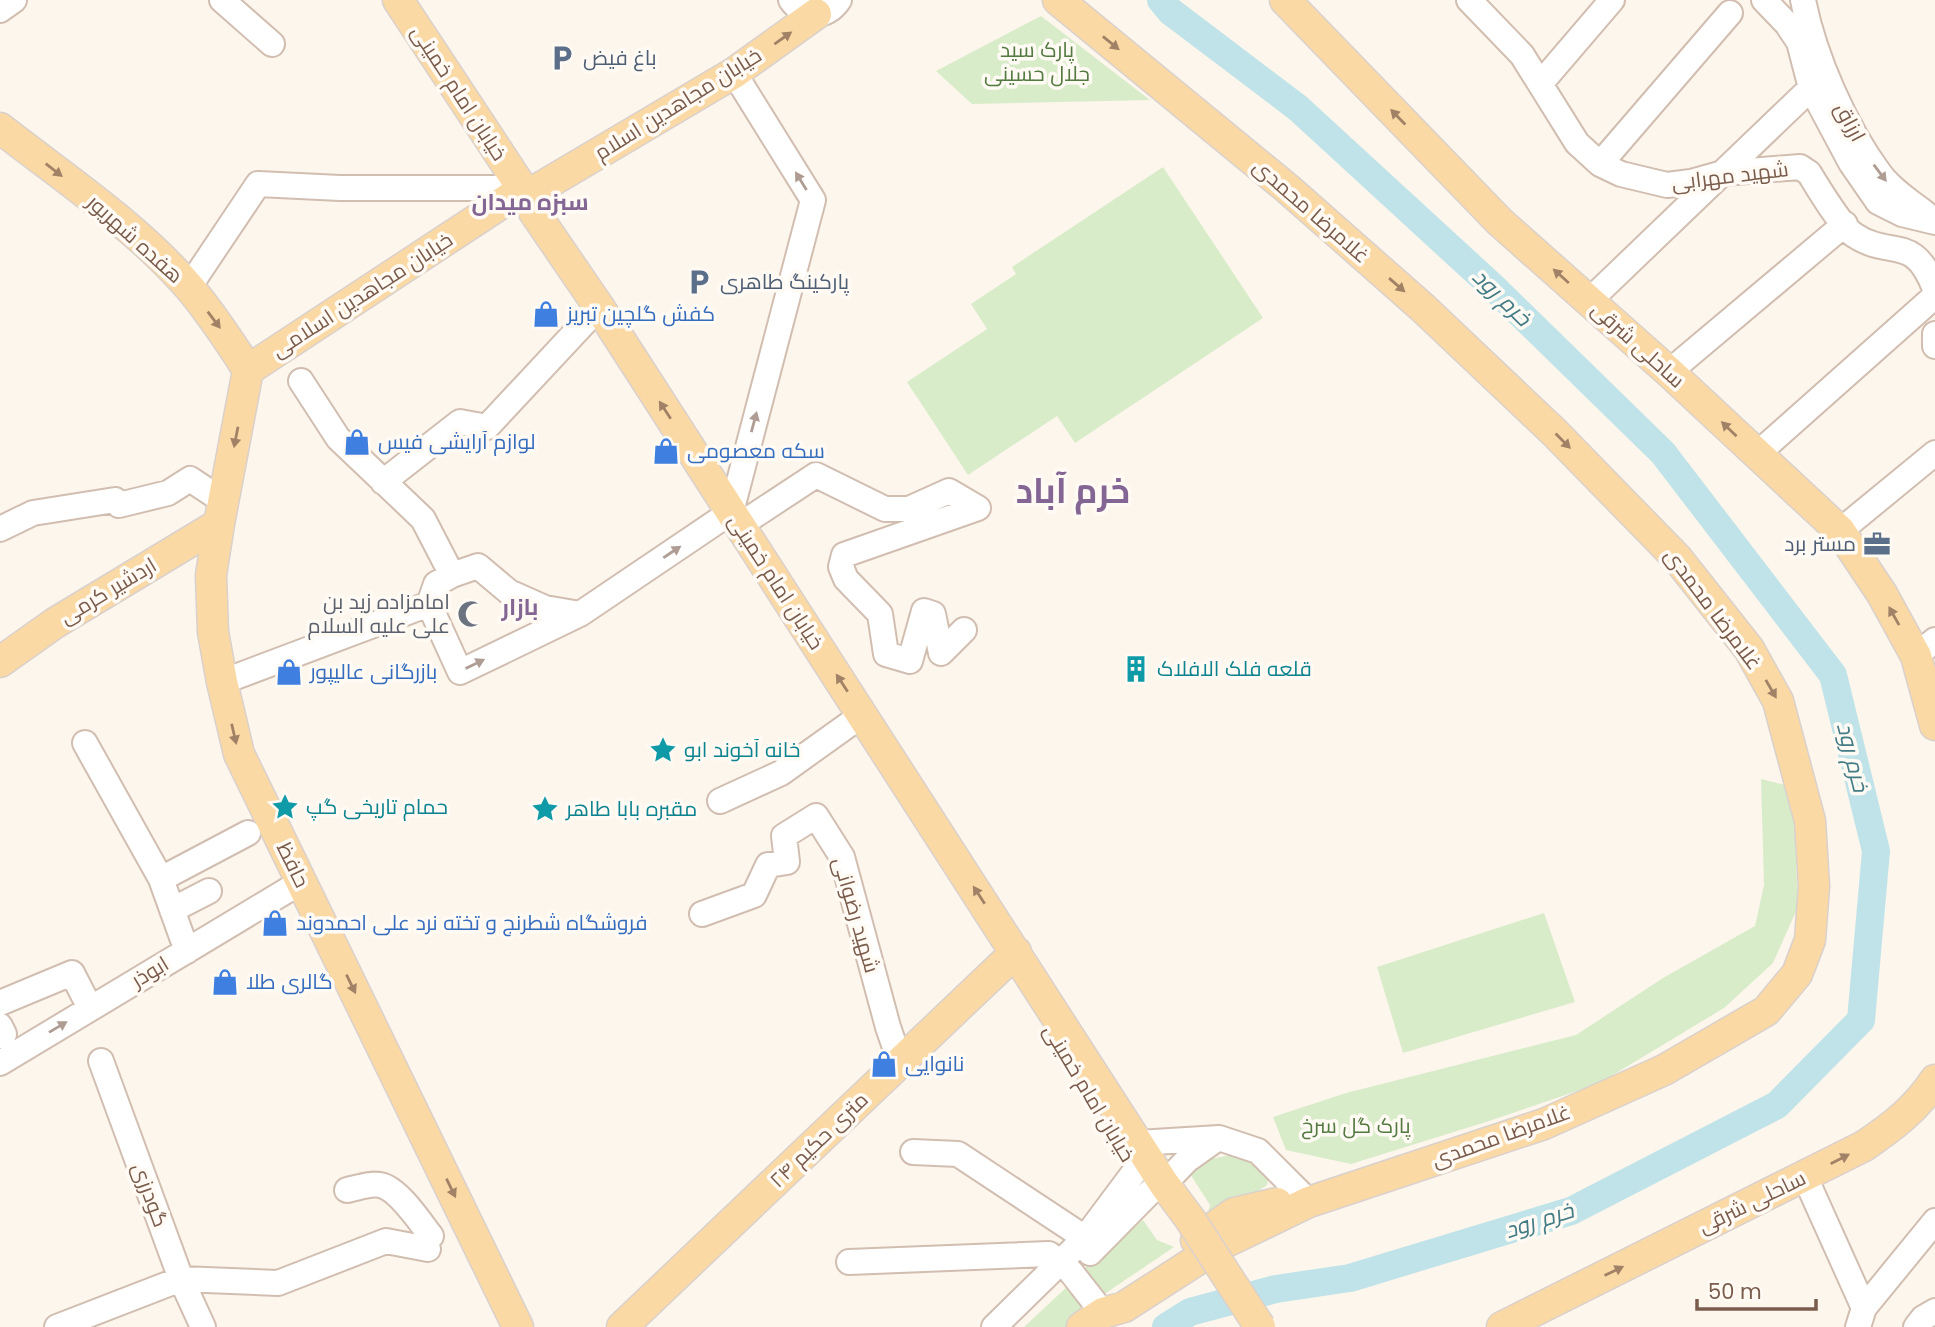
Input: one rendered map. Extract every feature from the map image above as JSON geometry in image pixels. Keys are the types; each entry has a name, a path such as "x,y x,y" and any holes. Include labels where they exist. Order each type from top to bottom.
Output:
{"main road":[{"name":"خیابان امام خمینی","path":"398,0 862,715 1147,1172 1182,1223"},
{"name":"ساحلی شرقی","path":"1286,0 1500,222 1669,372 1840,531 1882,594 1925,648 1935,726"},
{"name":"غلامرضا محمدی","path":"1059,1 1288,189 1423,308 1555,433 1677,558 1749,649 1778,701 1810,821 1814,886 1810,940 1797,974 1766,1011 1664,1070 1544,1124 1309,1202 1222,1244 1124,1307 1093,1320"},
{"name":"خیابان مجاهدین اسلام","path":"524,194 734,73 815,5"},
{"name":"هفده شهریور","path":"0,128 116,218 155,253 189,287 248,370"},
{"name":"خیابان مجاهدین اسلامی","path":"248,370 524,194"},
{"name":"حافظ","path":"248,370 211,575 214,632 222,682 239,754 519,1327"},
{"name":"اردشیر کرمی","path":"0,662 221,512"},
{"name":"۲۴ متری حکیم","path":"622,1327 900,1062 1021,966"},
{"name":"۲۴ متری حکیم","path":"644,1327 1021,966"},
{"name":"ساحلی شرقی","path":"1553,1301 1864,1146 1898,1122 1922,1100 1935,1080"},
{"path":"1182,1223 1240,1327"},
{"path":"1182,1223 1260,1327"},
{"path":"1502,1327 1553,1301"},
{"path":"1523,1327 1553,1301"}],"street":[{"path":"0,10 14,0"},
{"path":"222,0 272,44"},
{"name":"شهید مهرابی","path":"1469,0 1522,55 1577,143 1600,164 1621,174 1667,185 1723,173 1800,167 1809,173 1854,235 1913,254 1928,271 1935,289"},
{"path":"1541,83 1612,0"},
{"path":"1764,0 1787,24 1799,43 1811,88 1851,163 1878,202 1902,214 1935,222"},
{"name":"ارزاق","path":"1803,0 1810,34 1856,136 1881,175 1935,222"},
{"path":"1600,164 1730,13"},
{"path":"734,73 813,200 735,519"},
{"path":"1589,301 1811,88"},
{"path":"1809,173 1851,163"},
{"path":"189,287 258,184 524,194"},
{"path":"1669,372 1845,224"},
{"path":"1756,455 1935,296"},
{"path":"383,482 460,422 487,427 598,307"},
{"path":"1935,334 1935,346"},
{"path":"301,381 338,438 423,519 452,575"},
{"path":"1840,531 1935,453"},
{"path":"580,614 545,608 509,592 478,566 436,584 429,604 460,672 580,614 735,519 816,475 885,509 909,509 949,491 978,508 844,555 841,568 846,579 880,614 886,654 910,661 924,611 933,614 941,653 964,630"},
{"path":"0,529 33,513 115,499 120,505 169,493 190,480 221,512"},
{"path":"222,682 429,604"},
{"path":"720,802 781,773 862,715"},
{"path":"85,743 161,879 187,951"},
{"name":"شهید رضوانی","path":"702,914 754,895 768,865 787,862 784,836 816,816 842,857 900,1062"},
{"path":"161,879 248,832"},
{"name":"ابوذر","path":"0,1063 301,883"},
{"path":"172,910 209,891"},
{"path":"0,1003 72,973 90,1008"},
{"path":"0,1026 4,1034 0,1036"},
{"name":"گودرزی","path":"101,1062 181,1279 204,1327"},
{"path":"1014,1327 1147,1172 1187,1160 1219,1138"},
{"path":"994,1327 1066,1267 1085,1238 1147,1172 1219,1138 1258,1151 1309,1202"},
{"path":"913,1152 958,1154 1085,1238"},
{"path":"1805,1177 1861,1317"},
{"path":"57,1327 181,1279 278,1283 386,1241 429,1243 402,1200 383,1185 347,1190"},
{"path":"1861,1317 1935,1221"},
{"path":"849,1262 1049,1254 1066,1267 1093,1320"},
{"path":"1916,1327 1923,1318 1935,1311"}],"green space":[{"name":"پارک سید جلال حسینی","path":"1041,16 1150,100 972,104 936,71"},
{"path":"1163,167 1263,318 1075,443 1057,416 968,475 907,382 987,329 971,304 1016,274 1012,267"},
{"name":"پارک گل سرخ","path":"1761,779 1793,787 1798,907 1773,963 1724,1008 1598,1084 1486,1122 1351,1164 1286,1150 1273,1117 1346,1093 1576,1035 1663,978 1755,926 1764,885"},
{"path":"1544,913 1575,1002 1403,1053 1377,967"},
{"path":"1231,1155 1248,1159 1269,1174 1267,1185 1210,1224 1206,1220 1210,1205 1190,1174 1210,1159"},
{"path":"1143,1220 1157,1240 1174,1247 1100,1297 1080,1272"},
{"path":"1069,1285 1087,1316 1070,1327 1024,1327"}],"waterway":[{"name":"خرم رود","path":"1161,0 1170,11 1298,108 1494,288 1663,453 1833,675 1876,851 1861,1020 1777,1105 1571,1211 1350,1278 1276,1289 1190,1312 1166,1327"}],"place":[{"name":"باغ فیض","path":"562,58"},
{"name":"پارکینگ طاهری","path":"699,282"},
{"name":"کفش گلچین تبریز","path":"546,314"},
{"name":"لوازم آرایشی فیس","path":"357,442"},
{"name":"سکه معصومی","path":"666,451"},
{"name":"مستر برد","path":"1877,544"},
{"name":"امامزاده زید بن علی علیه السلام","path":"471,614"},
{"name":"قلعه فلک الافلاک","path":"1136,669"},
{"name":"بازرگانی عالیپور","path":"289,672"},
{"name":"خانه آخوند ابو","path":"663,750"},
{"name":"حمام تاریخی گپ","path":"285,807"},
{"name":"مقبره بابا طاهر","path":"545,809"},
{"name":"فروشگاه شطرنج و تخته نرد علی احمدوند","path":"275,923"},
{"name":"گالری طلا","path":"225,982"},
{"name":"نانوایی","path":"884,1064"}],"district":[{"name":"سبزه میدان","path":"530,202"},
{"name":"خرم آباد","path":"1073,491"},
{"name":"بازار","path":"520,607"}]}
